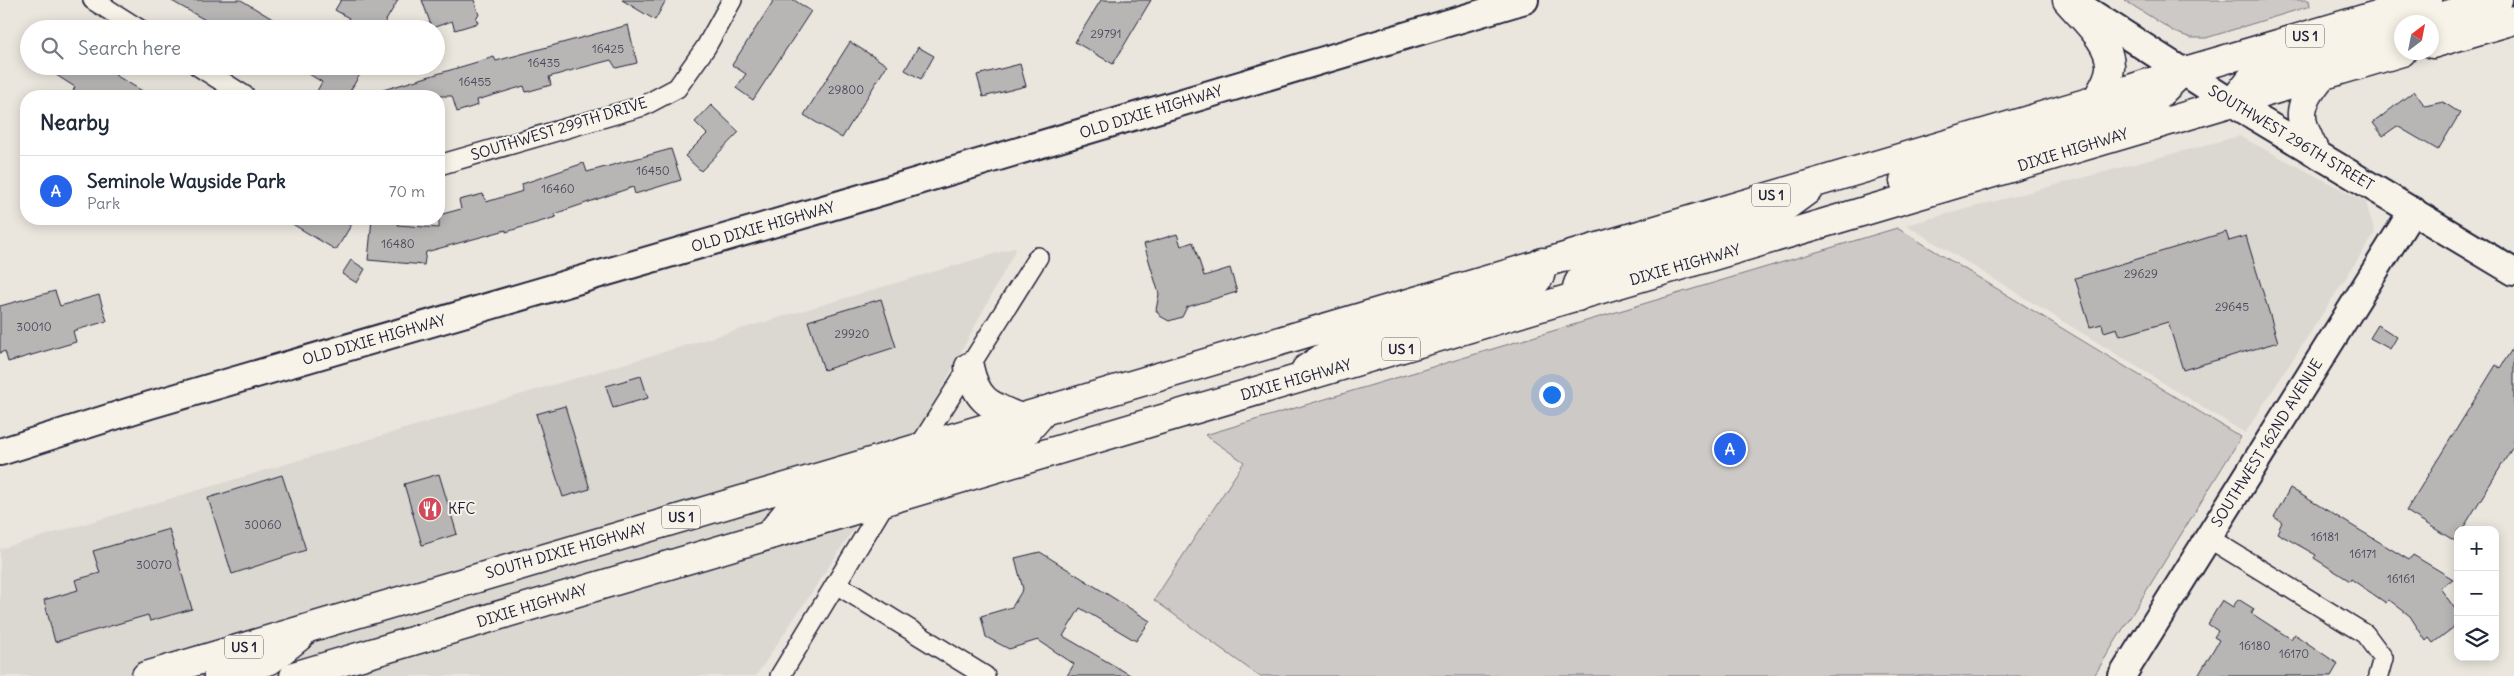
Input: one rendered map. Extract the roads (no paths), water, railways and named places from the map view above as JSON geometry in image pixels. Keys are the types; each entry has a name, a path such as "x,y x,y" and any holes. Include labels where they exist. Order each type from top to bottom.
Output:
{"highway":[{"path":"2067,0 2103,44 2110,59 2107,81 2096,100"},
{"name":"US 1","path":"1542,262 2096,100 2182,72 2428,0"},
{"path":"2439,17 2498,0"},
{"path":"2439,42 2514,20"},
{"path":"2232,103 2253,76 2265,70 2394,31"},
{"name":"DIXIE HIGHWAY","path":"886,502 2394,54"},
{"path":"1836,220 1889,186 2141,109 2151,102 2182,72"},
{"path":"2315,152 2302,126 2302,110 2310,90 2321,77"},
{"path":"1577,297 1576,286 1581,278 1592,269 1770,218 1824,179"},
{"path":"1284,383 1340,346 1532,286 1540,276 1542,262"},
{"name":"SOUTH DIXIE HIGHWAY","path":"311,627 1032,415 1542,262"},
{"path":"886,502 896,486 910,474 948,459 1018,440 1032,415 993,406 982,398 973,384 969,366"},
{"path":"770,534 791,508 855,486 893,469 919,447"},
{"name":"US 1","path":"770,534 886,502"},
{"name":"DIXIE HIGHWAY","path":"294,676 770,534"},
{"path":"218,676 270,660 311,627"},
{"name":"US 1","path":"146,676 311,627"}],"street":[{"path":"93,0 125,20"},
{"name":"SOUTHWEST 299TH DRIVE","path":"445,163 643,106 677,88 706,47 732,0"},
{"name":"OLD DIXIE HIGHWAY","path":"0,452 1525,0"},
{"name":"SOUTHWEST 296TH STREET","path":"2072,0 2232,103 2514,272"},
{"path":"212,75 236,90"},
{"name":"SOUTHWEST 162ND AVENUE","path":"2122,676 2207,537 2413,210"},
{"path":"919,447 1038,257"},
{"path":"780,676 886,502"},
{"path":"2207,537 2365,634 2382,658 2378,676"},
{"path":"836,584 985,676"}],"place":[{"name":"Seminole Wayside Park","path":"1730,449"},
{"name":"KFC","path":"430,509"}]}
